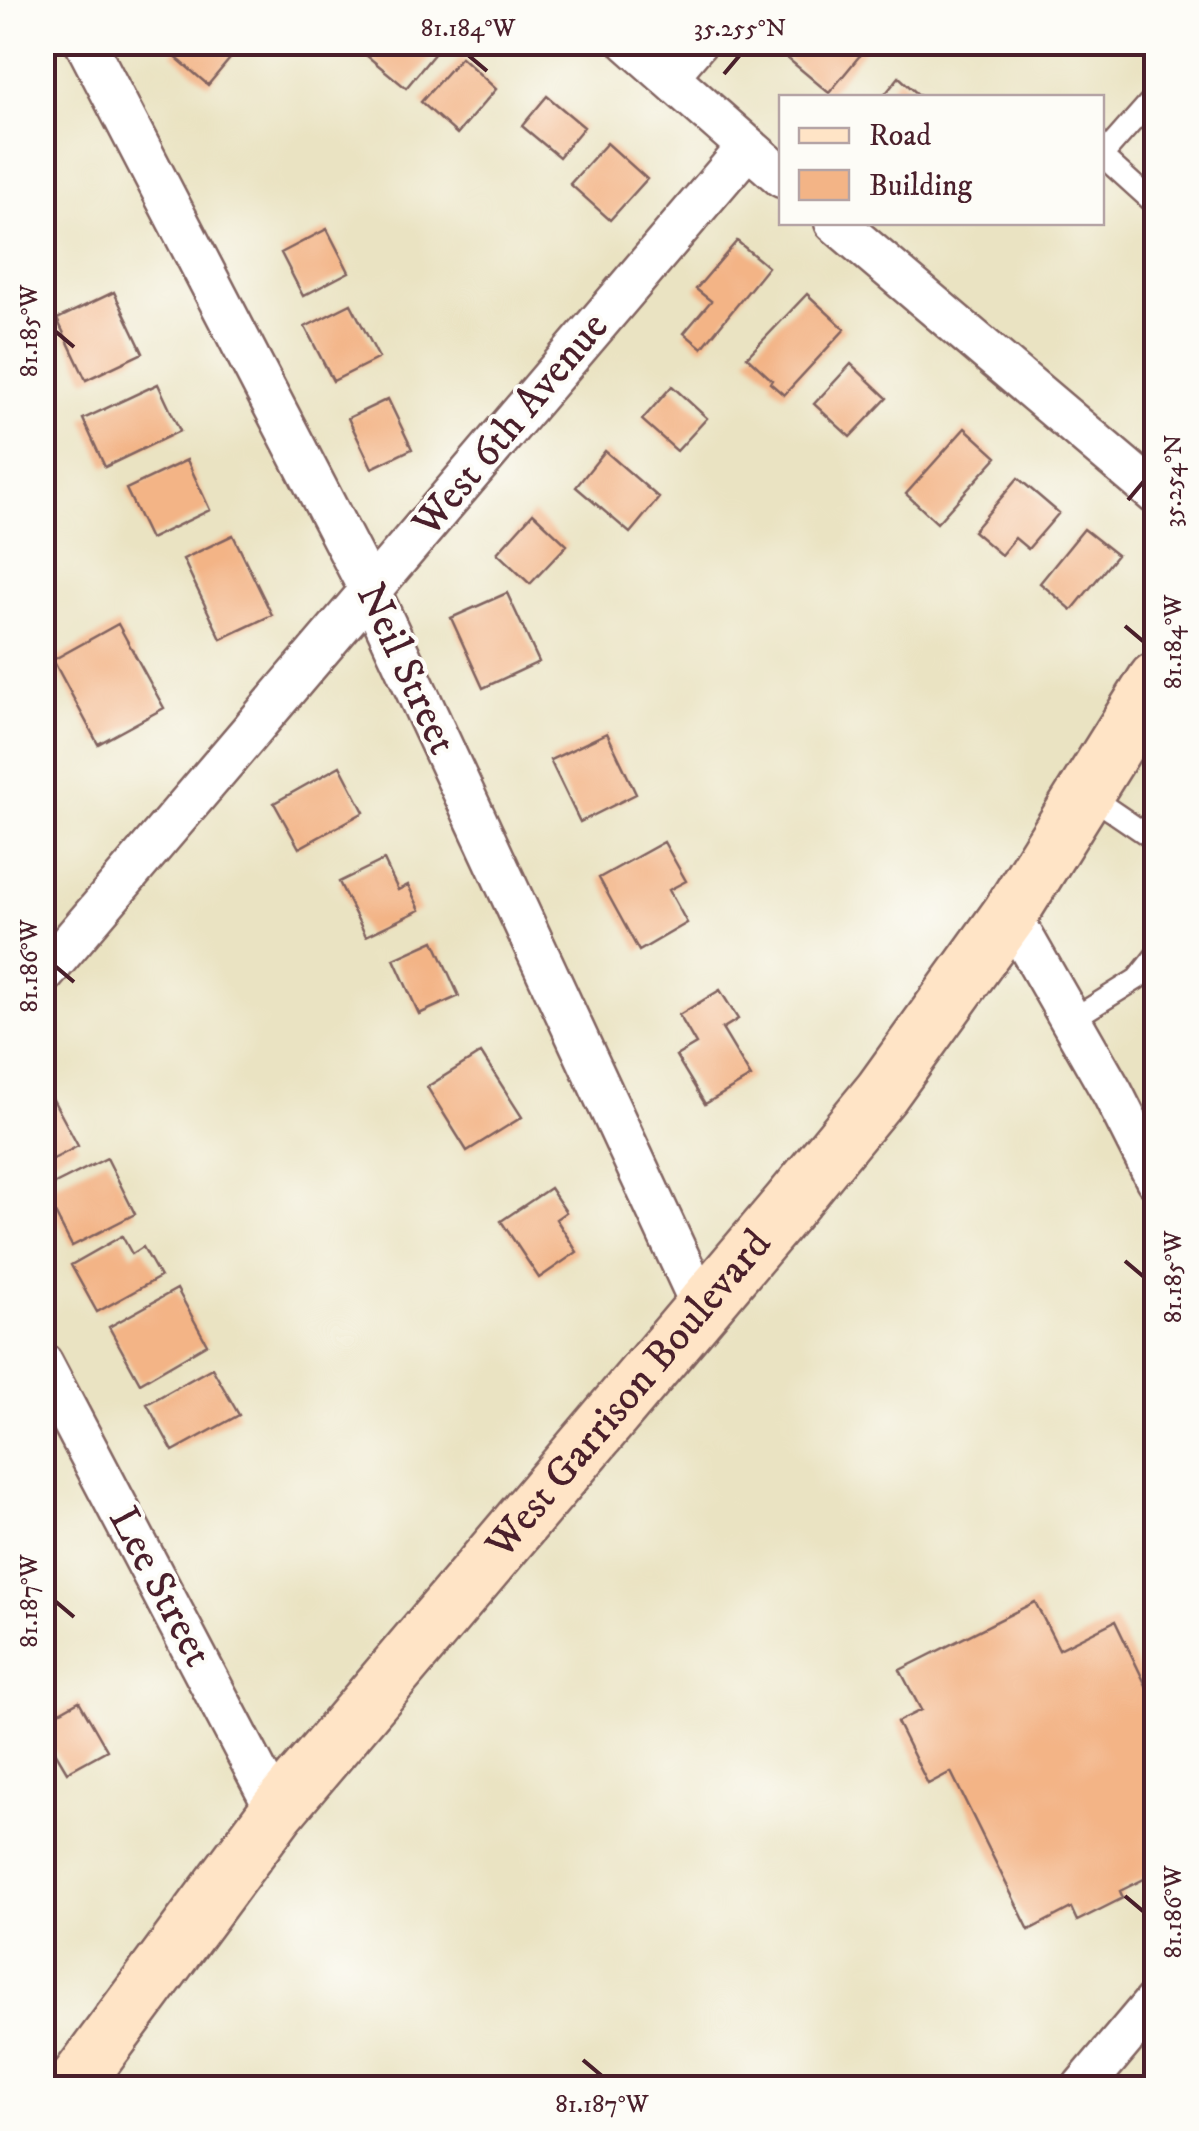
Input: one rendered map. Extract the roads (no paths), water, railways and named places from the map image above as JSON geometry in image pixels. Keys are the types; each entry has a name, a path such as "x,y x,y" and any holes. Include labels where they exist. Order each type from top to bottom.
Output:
{"main road":[{"name":"West Garrison Boulevard","path":"72,2088 277,1811 882,1092 1010,914 1154,689"}],"street":[{"name":"Neil Street","path":"84,42 370,591 702,1307"},
{"path":"628,42 779,175"},
{"path":"668,76 697,42"},
{"name":"West 6th Avenue","path":"42,976 747,148"},
{"path":"839,225 1156,494"},
{"path":"1010,914 1113,1094 1156,1179"},
{"name":"Lee Street","path":"42,1363 277,1811"},
{"path":"1102,2080 1156,2000"}],"lane":[{"path":"1104,154 1156,95"},
{"path":"1104,158 1156,205"},
{"path":"1085,793 1156,841"},
{"path":"1071,1020 1137,978 1156,954"}]}
